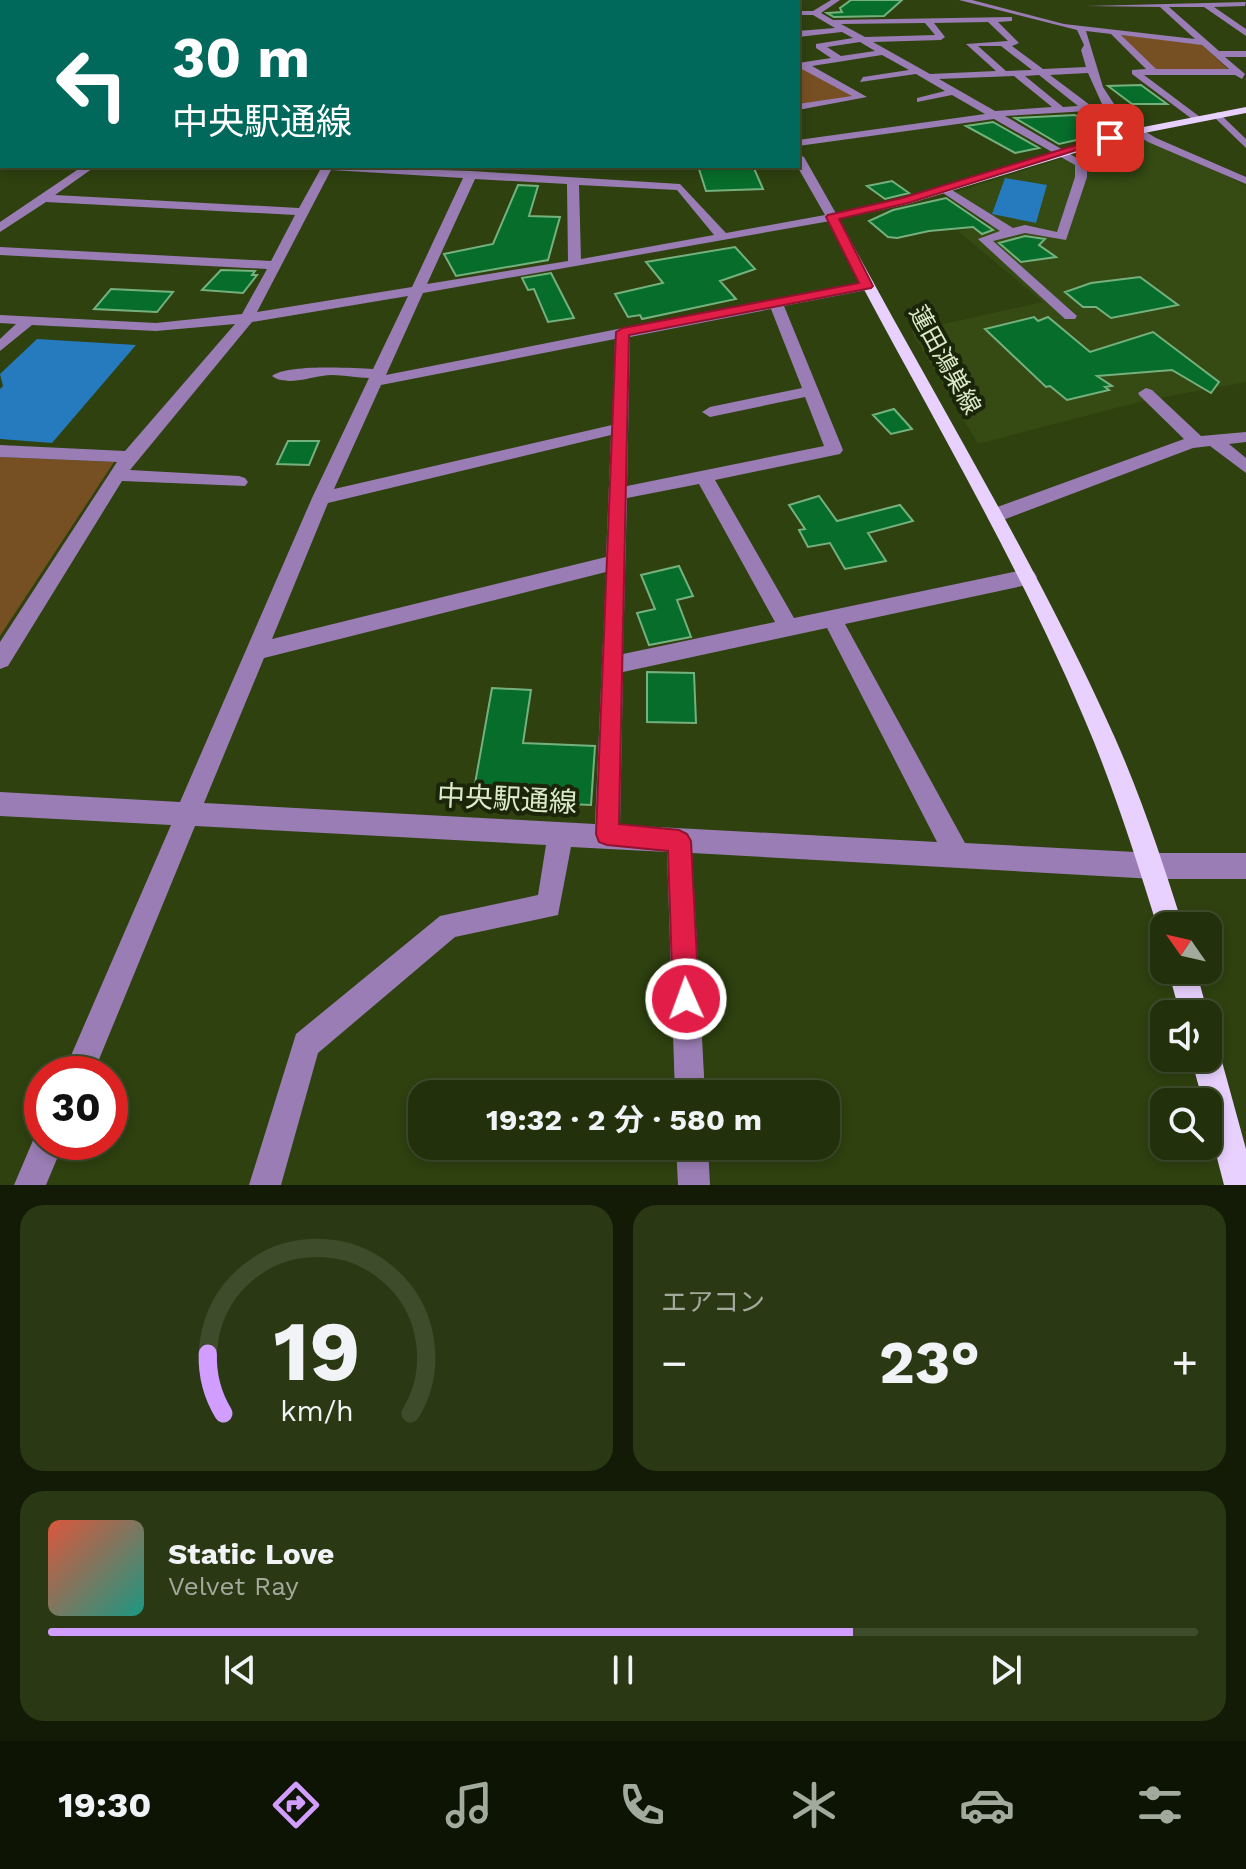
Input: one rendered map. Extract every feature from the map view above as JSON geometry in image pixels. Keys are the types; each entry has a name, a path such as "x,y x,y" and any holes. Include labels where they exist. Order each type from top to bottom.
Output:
{"main road":[{"path":"832,217 943,189 1132,132 1246,110"},
{"name":"蓮田鴻巣線","path":"832,217 867,286 996,515 1077,678 1154,866 1166,912"},
{"path":"1210,1072 1240,1185"}],"street":[{"path":"815,13 836,0"},
{"path":"1081,0 1091,6 1095,13 1081,29"},
{"path":"969,1 1081,29 1205,43"},
{"path":"1091,6 1164,7 1243,3"},
{"path":"1206,5 1246,33"},
{"path":"1164,7 1242,76"},
{"path":"800,13 815,13 1081,164 1081,177 1062,237 1025,229 984,239 1070,316"},
{"path":"990,19 1015,43 970,44 1003,73"},
{"path":"831,22 1037,19"},
{"path":"840,59 819,46 863,40 941,37 927,20"},
{"path":"800,34 844,29"},
{"path":"1081,29 1088,45 1085,50 1108,107 1132,132 1245,179"},
{"path":"1114,33 1154,72"},
{"path":"1003,43 1086,107"},
{"path":"801,65 884,52"},
{"path":"1216,54 1246,54"},
{"path":"800,107 862,97 801,65"},
{"path":"863,80 960,65"},
{"path":"931,77 1092,70"},
{"path":"1196,119 1135,72 1242,76"},
{"path":"1016,73 1059,108"},
{"path":"920,100 956,91"},
{"path":"800,143 996,115 1059,108 1108,107"},
{"path":"1218,115 1246,145"},
{"path":"0,319 156,327 247,318 575,264 832,217 800,161"},
{"path":"0,228 87,168"},
{"path":"0,660 129,457 247,318 326,168"},
{"path":"402,168 680,187 723,237"},
{"path":"86,1056 321,498 471,174"},
{"path":"573,181 575,264"},
{"path":"943,189 1010,232"},
{"path":"42,198 303,212"},
{"path":"0,251 274,265"},
{"path":"280,376 311,375 318,371 375,378 867,286"},
{"path":"618,494 834,450 776,303"},
{"path":"0,347 28,321"},
{"path":"607,834 623,332"},
{"path":"710,412 811,391"},
{"path":"1146,393 1205,441 1246,467"},
{"path":"321,498 620,428"},
{"path":"996,515 1205,441 1246,437"},
{"path":"0,451 129,457"},
{"path":"116,475 239,482"},
{"path":"704,477 789,629"},
{"path":"255,652 616,562"},
{"path":"613,665 1027,577"},
{"path":"833,620 958,856"},
{"name":"中央駅通線","path":"0,804 607,834 679,841 1154,866 1246,866"},
{"path":"265,1185 306,1044 449,925 549,906 561,832"},
{"path":"679,841 689,1080"},
{"path":"30,1185 40,1160"},
{"path":"693,1160 694,1185"}],"shaded area":[{"path":"1121,35 1201,44 1229,70 1154,70"},
{"path":"805,68 855,96 800,105 800,69"},
{"path":"1130,137 1195,160 1246,186 1246,382 1143,401 978,444 911,331 1043,302 958,231 999,224 953,193"},
{"path":"0,457 114,462 0,636"}],"water":[{"path":"1005,178 1047,185 1036,223 992,214"},
{"path":"37,339 136,345 52,443 0,439 0,389 3,386 0,374"}],"building":[{"path":"851,0 902,0 884,16 834,17 827,13 842,12 840,8"},
{"path":"1141,85 1167,104 1132,104 1108,86"},
{"path":"1075,115 1101,130 1092,132 1099,135 1059,144 1015,118"},
{"path":"993,122 1039,148 1015,153 966,126"},
{"path":"699,168 754,168 763,189 706,191"},
{"path":"892,181 909,193 885,199 867,186"},
{"path":"518,185 538,186 529,216 560,217 548,260 456,276 444,254 493,244"},
{"path":"946,198 993,230 982,234 973,227 897,238 888,237 869,221 893,210"},
{"path":"1025,236 1045,239 1039,245 1056,257 1021,262 999,243"},
{"path":"735,247 755,269 720,281 736,299 642,319 640,315 628,317 615,294 663,283 646,262"},
{"path":"221,270 255,271 252,275 257,275 243,293 202,290"},
{"path":"551,273 574,318 548,322 534,289 528,290 522,278"},
{"path":"1140,277 1178,305 1111,318 1096,307 1083,307 1065,292 1091,283"},
{"path":"111,289 173,292 157,312 94,309"},
{"path":"1034,317 1038,321 1048,317 1090,352 1153,332 1219,382 1211,393 1172,370 1097,376 1112,386 1105,387 1109,390 1067,400 1050,386 1046,387 985,329"},
{"path":"894,409 912,429 891,434 873,415"},
{"path":"288,441 319,441 309,465 277,464"},
{"path":"819,496 837,521 900,505 913,521 868,533 886,561 845,569 830,543 808,547 799,530 805,529 789,505"},
{"path":"679,566 693,596 677,600 691,637 649,645 637,613 655,609 641,575"},
{"path":"647,672 694,673 696,723 647,722"},
{"path":"492,688 531,690 523,743 595,746 591,805 546,803 547,798 473,795"}],"route":[{"path":"686,999 679,841 607,834 623,332 867,286 832,217 904,201 1110,138"}]}
